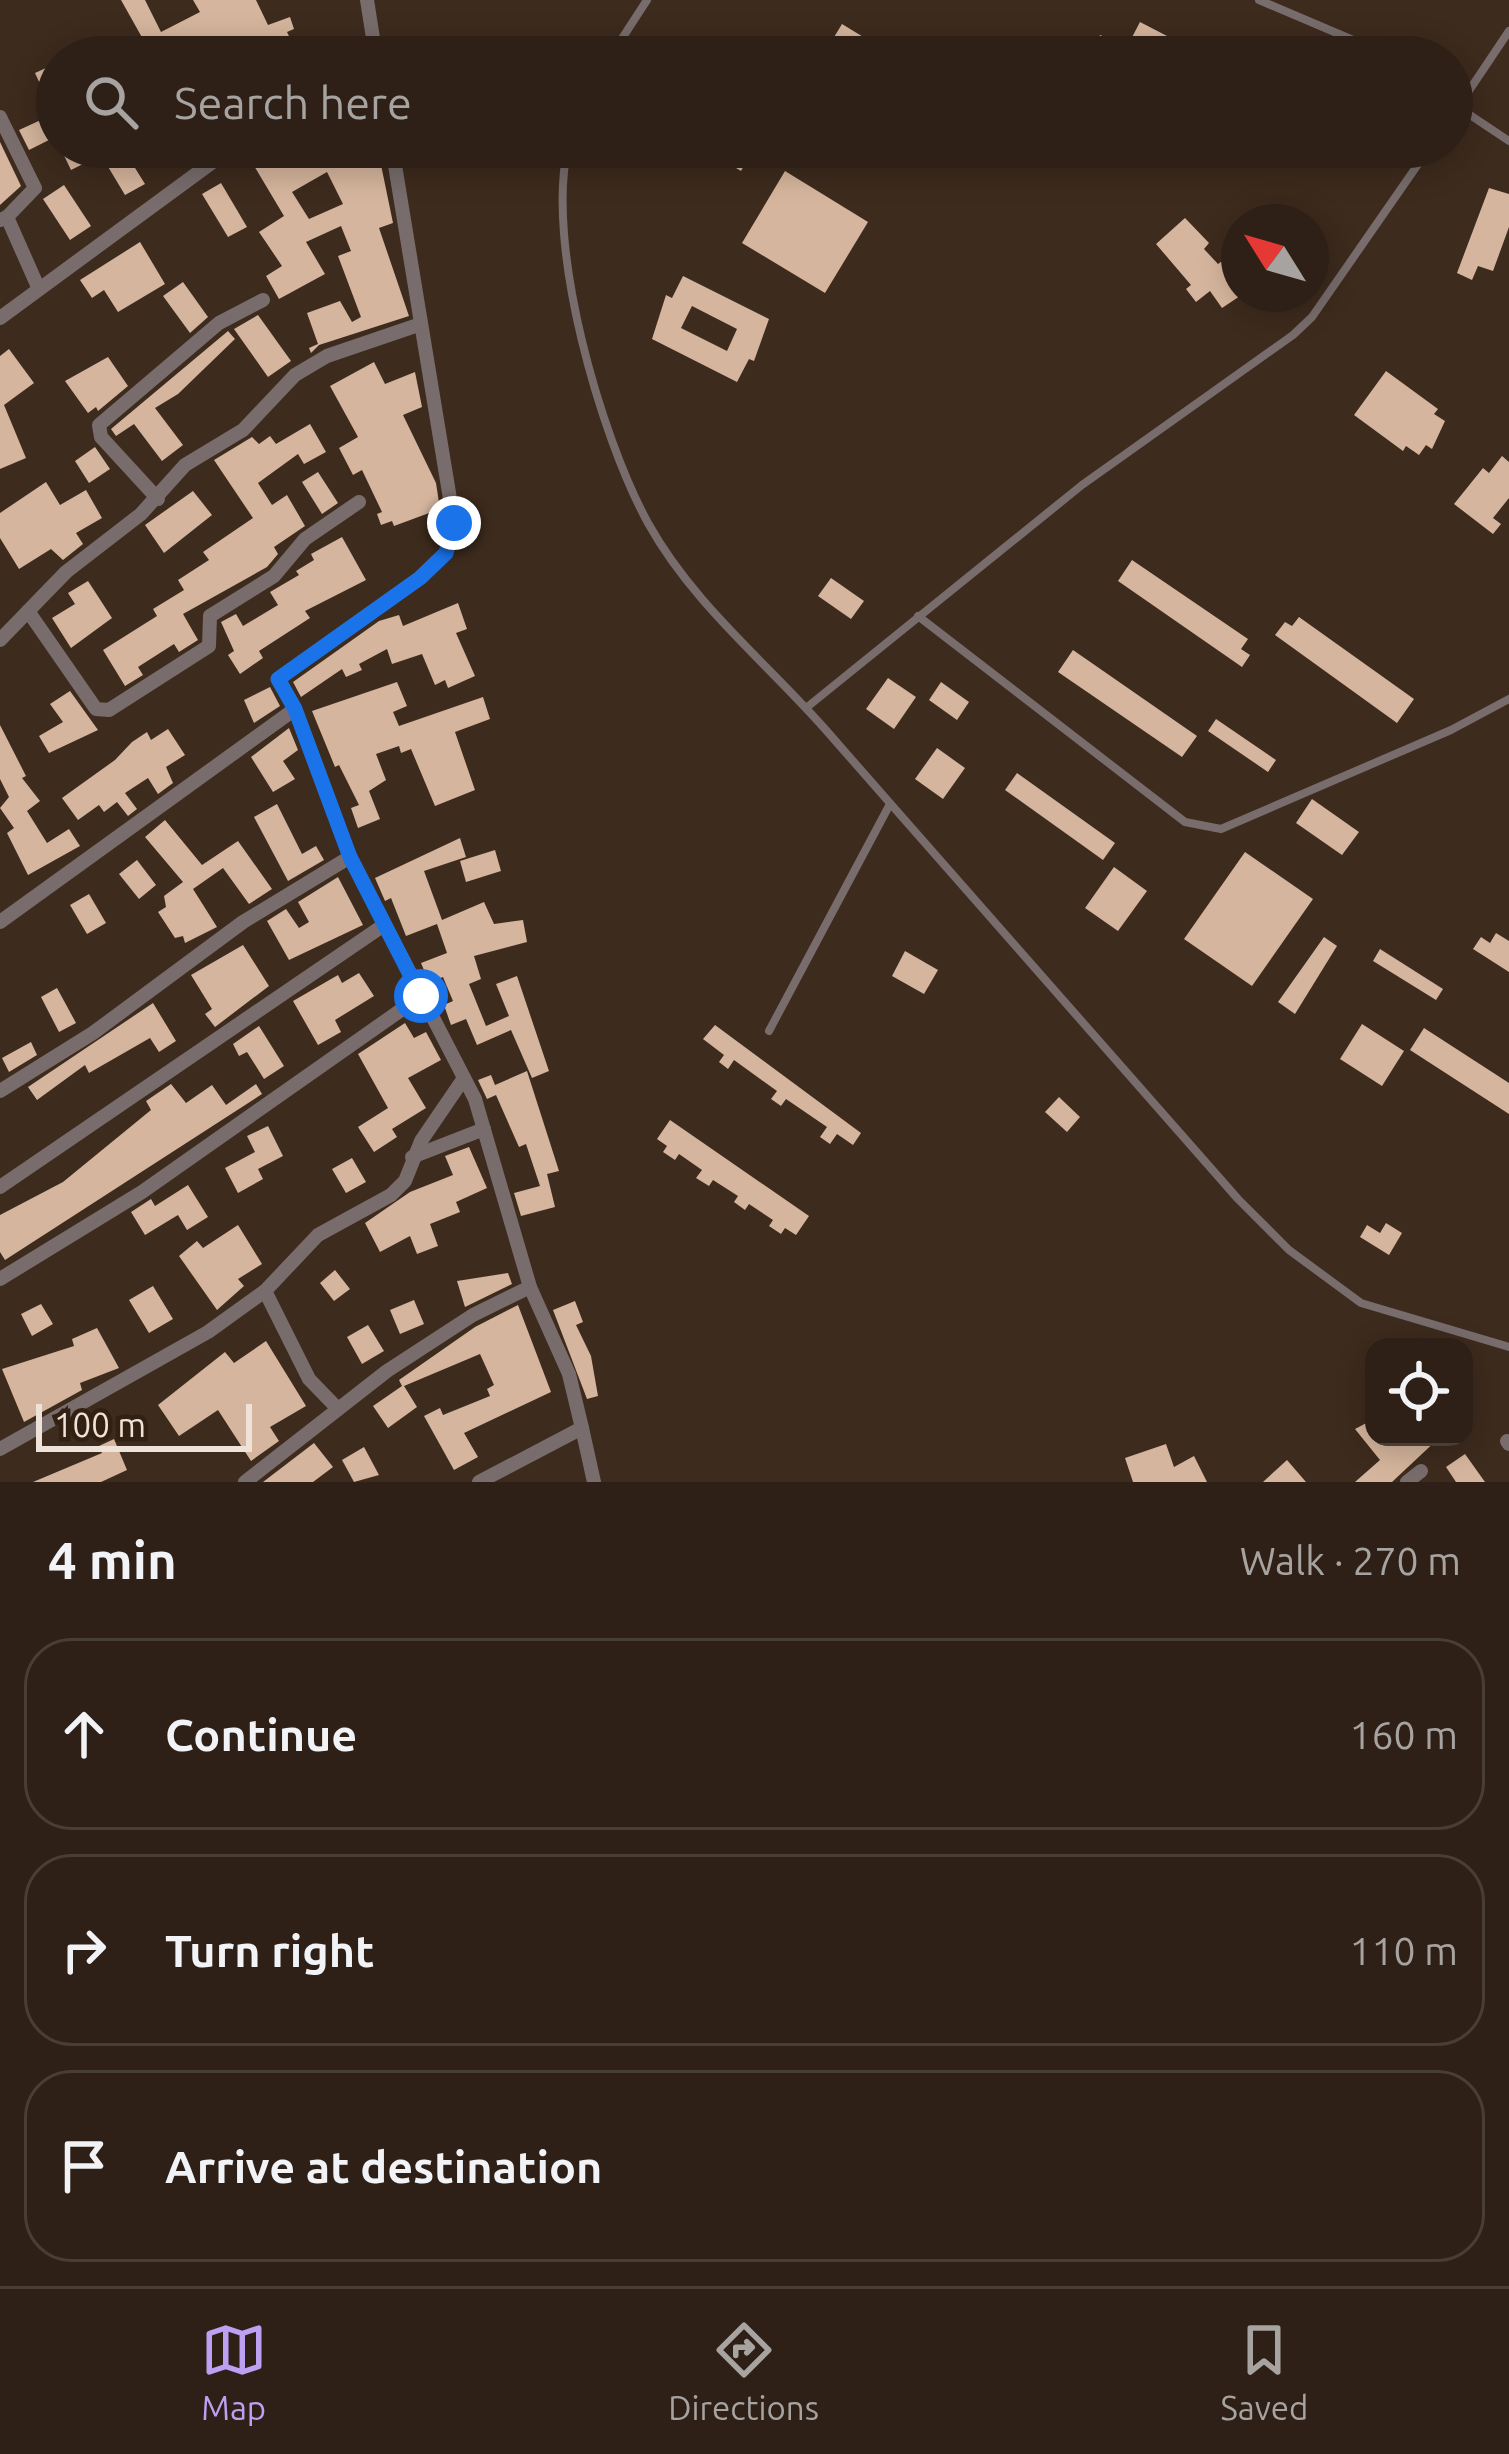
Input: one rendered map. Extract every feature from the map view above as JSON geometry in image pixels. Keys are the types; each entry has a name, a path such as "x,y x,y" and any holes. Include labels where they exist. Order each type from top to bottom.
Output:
{"street":[{"path":"368,0 373,36"},
{"path":"0,117 35,188 3,218 38,287"},
{"path":"0,318 204,168"},
{"path":"396,168 454,523 446,553 278,679 295,709 350,857 464,1078 484,1129 530,1287 569,1374 593,1482"},
{"path":"158,500 101,437 99,425 220,323 263,300"},
{"path":"0,640 66,572 158,500 185,465 243,430 309,365 422,324"},
{"path":"28,611 97,709 109,710 209,646 210,616 274,576 304,539 359,502"},
{"path":"0,922 295,709"},
{"path":"0,1091 93,1033 230,930 350,857"},
{"path":"0,1187 384,926"},
{"path":"0,1279 142,1192 421,996"},
{"path":"0,1449 128,1381 265,1291 318,1234 398,1188 412,1157 464,1078"},
{"path":"412,1157 484,1129"},
{"path":"245,1482 456,1325 530,1287"},
{"path":"265,1291 309,1378 338,1409"},
{"path":"479,1482 582,1428"},
{"path":"1407,1482 1421,1471"}],"lane":[{"path":"623,36 646,0"},
{"path":"1259,0 1344,36"},
{"path":"1473,83 1509,31"},
{"path":"1473,121 1509,141"},
{"path":"564,168 559,189 564,260 611,436 633,492 699,598 806,708 1238,1199 1289,1250 1361,1303 1509,1347"},
{"path":"806,708 1082,485 1293,335 1415,168"},
{"path":"918,616 1185,822 1205,828 1221,829 1450,730 1509,699"},
{"path":"769,1031 890,804"}],"building":[{"path":"121,0 145,0 161,32 200,12 193,0 256,0 268,25 290,17 294,29 287,32 289,36 141,36"},
{"path":"1140,22 1167,36 1133,36"},
{"path":"842,24 862,36 835,36"},
{"path":"36,122 36,146 29,150 19,130"},
{"path":"0,142 21,186 0,205"},
{"path":"109,168 135,168 145,184 125,195"},
{"path":"255,168 382,168 393,223 379,228 409,316 319,345 311,353 309,348 318,344 307,313 340,301 352,322 361,317 338,256 351,251 341,226 306,242 325,274 279,299 266,276 282,266 259,232 284,216","holes":["327,172 343,204 309,219 292,192"]},
{"path":"785,171 868,222 825,293 742,243"},
{"path":"221,183 247,227 228,237 202,194"},
{"path":"64,185 91,226 70,240 43,199"},
{"path":"1489,188 1509,194 1509,227 1493,271 1478,266 1472,280 1457,273"},
{"path":"1185,218 1209,243 1204,249 1221,262 1221,307 1210,291 1196,302 1186,289 1191,285 1156,244"},
{"path":"140,242 165,284 118,312 104,290 92,298 80,280"},
{"path":"683,276 769,319 754,361 749,359 737,382 652,339 666,295 672,298","holes":["692,306 737,329 727,351 681,328"]},
{"path":"183,282 208,317 190,333 163,296"},
{"path":"258,315 291,361 268,377 234,329"},
{"path":"228,331 235,339 178,394 155,408 183,445 162,461 134,424 116,436 111,429"},
{"path":"9,349 34,383 4,405 26,458 0,469 0,356"},
{"path":"108,357 128,386 98,411 96,407 88,413 65,381"},
{"path":"374,362 385,384 415,372 422,407 403,415 436,483 440,509 394,526 392,521 381,525 377,514 382,512 362,470 353,475 339,448 358,437 330,386"},
{"path":"1386,371 1438,409 1434,414 1445,421 1432,449 1426,445 1419,455 1406,446 1403,451 1354,415"},
{"path":"310,424 326,452 304,464 298,454 258,483 272,505 287,495 305,526 274,547 278,554 267,567 183,614 198,640 179,652 174,644 138,667 143,675 125,686 103,650 157,616 153,609 184,590 178,580 209,560 203,552 253,518 214,460 252,437 259,444 270,436 276,444"},
{"path":"95,447 110,469 89,483 75,461"},
{"path":"1502,456 1509,462 1509,498 1493,518 1501,524 1493,534 1454,504 1483,468 1489,473"},
{"path":"318,472 338,503 322,514 302,482"},
{"path":"46,482 60,505 86,490 102,518 76,533 83,544 63,560 51,549 19,569 0,538 0,513"},
{"path":"193,491 212,515 164,553 145,525"},
{"path":"342,537 366,580 305,611 310,618 259,651 263,658 240,674 228,655 234,651 221,622 236,614 243,626 278,605 270,592 299,575 296,571 314,560 311,554"},
{"path":"1132,560 1248,639 1241,649 1250,655 1242,667 1118,581"},
{"path":"831,578 864,601 851,619 818,596"},
{"path":"88,581 112,618 71,648 52,618 75,604 68,593"},
{"path":"458,603 467,629 456,633 475,676 448,688 445,680 435,685 422,654 392,664 387,649 359,664 362,670 346,677 342,669 301,697 293,682 379,621 399,615 403,626"},
{"path":"1299,617 1414,699 1397,723 1275,635 1285,622 1292,626"},
{"path":"1073,650 1197,736 1182,757 1058,672"},
{"path":"888,678 916,697 894,729 866,709"},
{"path":"397,682 407,706 393,712 399,726 483,697 490,719 455,732 475,790 435,806 411,749 401,753 399,746 376,754 386,780 369,791 380,819 358,828 351,808 359,805 339,765 335,767 312,711"},
{"path":"941,682 969,702 957,720 929,700"},
{"path":"270,687 280,706 254,723 244,700"},
{"path":"70,691 98,730 49,753 39,736 63,722 50,704"},
{"path":"1216,719 1276,760 1268,772 1208,731"},
{"path":"0,725 26,776 22,778 40,801 27,811 47,843 69,829 80,846 28,875 7,833 14,828 0,808 9,797 0,779"},
{"path":"289,728 298,750 283,761 295,779 273,792 251,757"},
{"path":"168,729 185,755 166,767 173,783 158,794 148,778 125,793 137,809 128,816 117,802 104,812 99,805 78,820 62,798 147,732 151,740"},
{"path":"937,748 965,768 943,799 915,779"},
{"path":"1017,773 1115,843 1103,860 1005,790"},
{"path":"1312,799 1359,832 1342,855 1296,823"},
{"path":"277,804 302,854 316,846 324,860 288,881 254,817"},
{"path":"165,820 202,865 238,841 272,889 249,904 223,868 193,889 217,927 185,943 183,936 175,938 158,912 166,907 164,896 183,882 145,837"},
{"path":"460,838 466,857 424,871 442,920 484,902 494,924 523,920 527,942 474,956 481,979 469,984 486,1026 509,1016 496,984 517,976 549,1071 532,1078 511,1030 477,1045 466,1019 451,1025 444,1005 453,1001 443,977 429,982 421,963 447,953 437,924 406,936 391,898 385,901 375,878"},
{"path":"495,850 501,871 466,882 460,861"},
{"path":"1245,852 1313,899 1252,986 1184,939"},
{"path":"137,860 156,885 139,899 119,874"},
{"path":"1114,867 1147,891 1118,931 1085,908"},
{"path":"338,877 363,925 289,960 267,921 286,909 299,928 309,922 298,902"},
{"path":"89,894 106,923 87,934 70,905"},
{"path":"1496,933 1509,941 1509,972 1473,949 1481,937 1490,943"},
{"path":"1324,937 1337,946 1295,1014 1278,1002"},
{"path":"243,945 269,986 215,1027 205,1014 212,1009 191,975"},
{"path":"1380,949 1443,989 1436,1000 1373,961"},
{"path":"905,951 938,970 924,994 892,976"},
{"path":"359,973 374,996 335,1020 341,1032 318,1045 293,1001 338,975 342,983"},
{"path":"57,988 76,1023 59,1032 41,997"},
{"path":"153,1003 176,1041 159,1052 150,1038 89,1073 85,1065 37,1100 28,1087"},
{"path":"405,1023 414,1038 426,1032 441,1060 408,1078 426,1108 392,1129 397,1137 374,1152 358,1127 388,1108 358,1054"},
{"path":"1362,1024 1404,1051 1382,1086 1340,1059"},
{"path":"715,1025 861,1133 853,1145 837,1134 830,1144 820,1137 827,1127 786,1099 781,1106 771,1099 777,1091 734,1060 728,1069 719,1062 724,1055 703,1039"},
{"path":"259,1026 284,1066 264,1079 247,1052 239,1056 233,1044"},
{"path":"1424,1028 1509,1083 1509,1114 1410,1050"},
{"path":"31,1042 37,1055 9,1072 2,1058"},
{"path":"527,1071 559,1171 547,1174 555,1207 521,1216 514,1193 540,1186 526,1144 519,1147 496,1095 487,1099 478,1080 491,1075 495,1085"},
{"path":"171,1084 186,1103 212,1085 226,1105 256,1084 262,1094 5,1260 0,1252 0,1215 63,1182 151,1110 146,1101"},
{"path":"1059,1097 1080,1117 1067,1132 1045,1112"},
{"path":"670,1120 809,1216 796,1235 785,1228 781,1234 769,1226 773,1220 749,1204 745,1210 734,1202 738,1196 713,1180 709,1186 696,1178 702,1170 679,1154 675,1160 663,1152 667,1146 657,1139"},
{"path":"268,1126 283,1156 258,1169 263,1179 238,1193 225,1168 255,1152 247,1136"},
{"path":"469,1147 487,1188 456,1202 460,1212 430,1224 438,1246 417,1254 410,1236 380,1252 365,1223 410,1192 453,1175 445,1156"},
{"path":"352,1158 366,1182 346,1193 332,1169"},
{"path":"188,1185 208,1217 187,1230 178,1215 145,1235 131,1212 151,1199 155,1206"},
{"path":"1386,1223 1402,1233 1389,1255 1360,1237 1367,1225 1380,1233"},
{"path":"238,1225 262,1264 238,1279 244,1286 217,1310 179,1256 197,1241 203,1248"},
{"path":"335,1270 350,1289 334,1301 320,1283"},
{"path":"508,1273 512,1284 465,1307 457,1281"},
{"path":"153,1286 173,1319 149,1333 129,1300"},
{"path":"414,1300 424,1324 400,1334 390,1310"},
{"path":"575,1301 583,1322 576,1325 591,1356 598,1396 587,1399 553,1310"},
{"path":"41,1304 53,1324 32,1336 21,1314"},
{"path":"518,1305 551,1392 464,1433 478,1457 454,1470 424,1416 440,1408 443,1415 490,1396 487,1389 494,1385 480,1354 404,1386 417,1407 388,1428 373,1406 402,1386 399,1380 475,1327"},
{"path":"368,1325 384,1351 362,1364 347,1337"},
{"path":"97,1328 119,1368 80,1383 82,1390 24,1422 2,1369 74,1346 72,1339"},
{"path":"266,1341 306,1406 270,1427 279,1441 251,1461 218,1410 179,1436 158,1405 225,1352 234,1363"},
{"path":"114,1439 127,1470 101,1482 33,1482 102,1453 99,1446"},
{"path":"314,1443 333,1467 313,1482 263,1482"},
{"path":"1166,1444 1174,1467 1194,1456 1207,1482 1133,1482 1125,1458"},
{"path":"1369,1446 1430,1446 1392,1482 1355,1482 1380,1460"},
{"path":"364,1447 379,1475 354,1482 342,1460"},
{"path":"1465,1454 1485,1482 1456,1482 1446,1467"},
{"path":"1287,1460 1306,1482 1263,1482"}],"route":[{"path":"421,996 350,857 295,709 278,679 420,578 446,553 454,523"}]}
